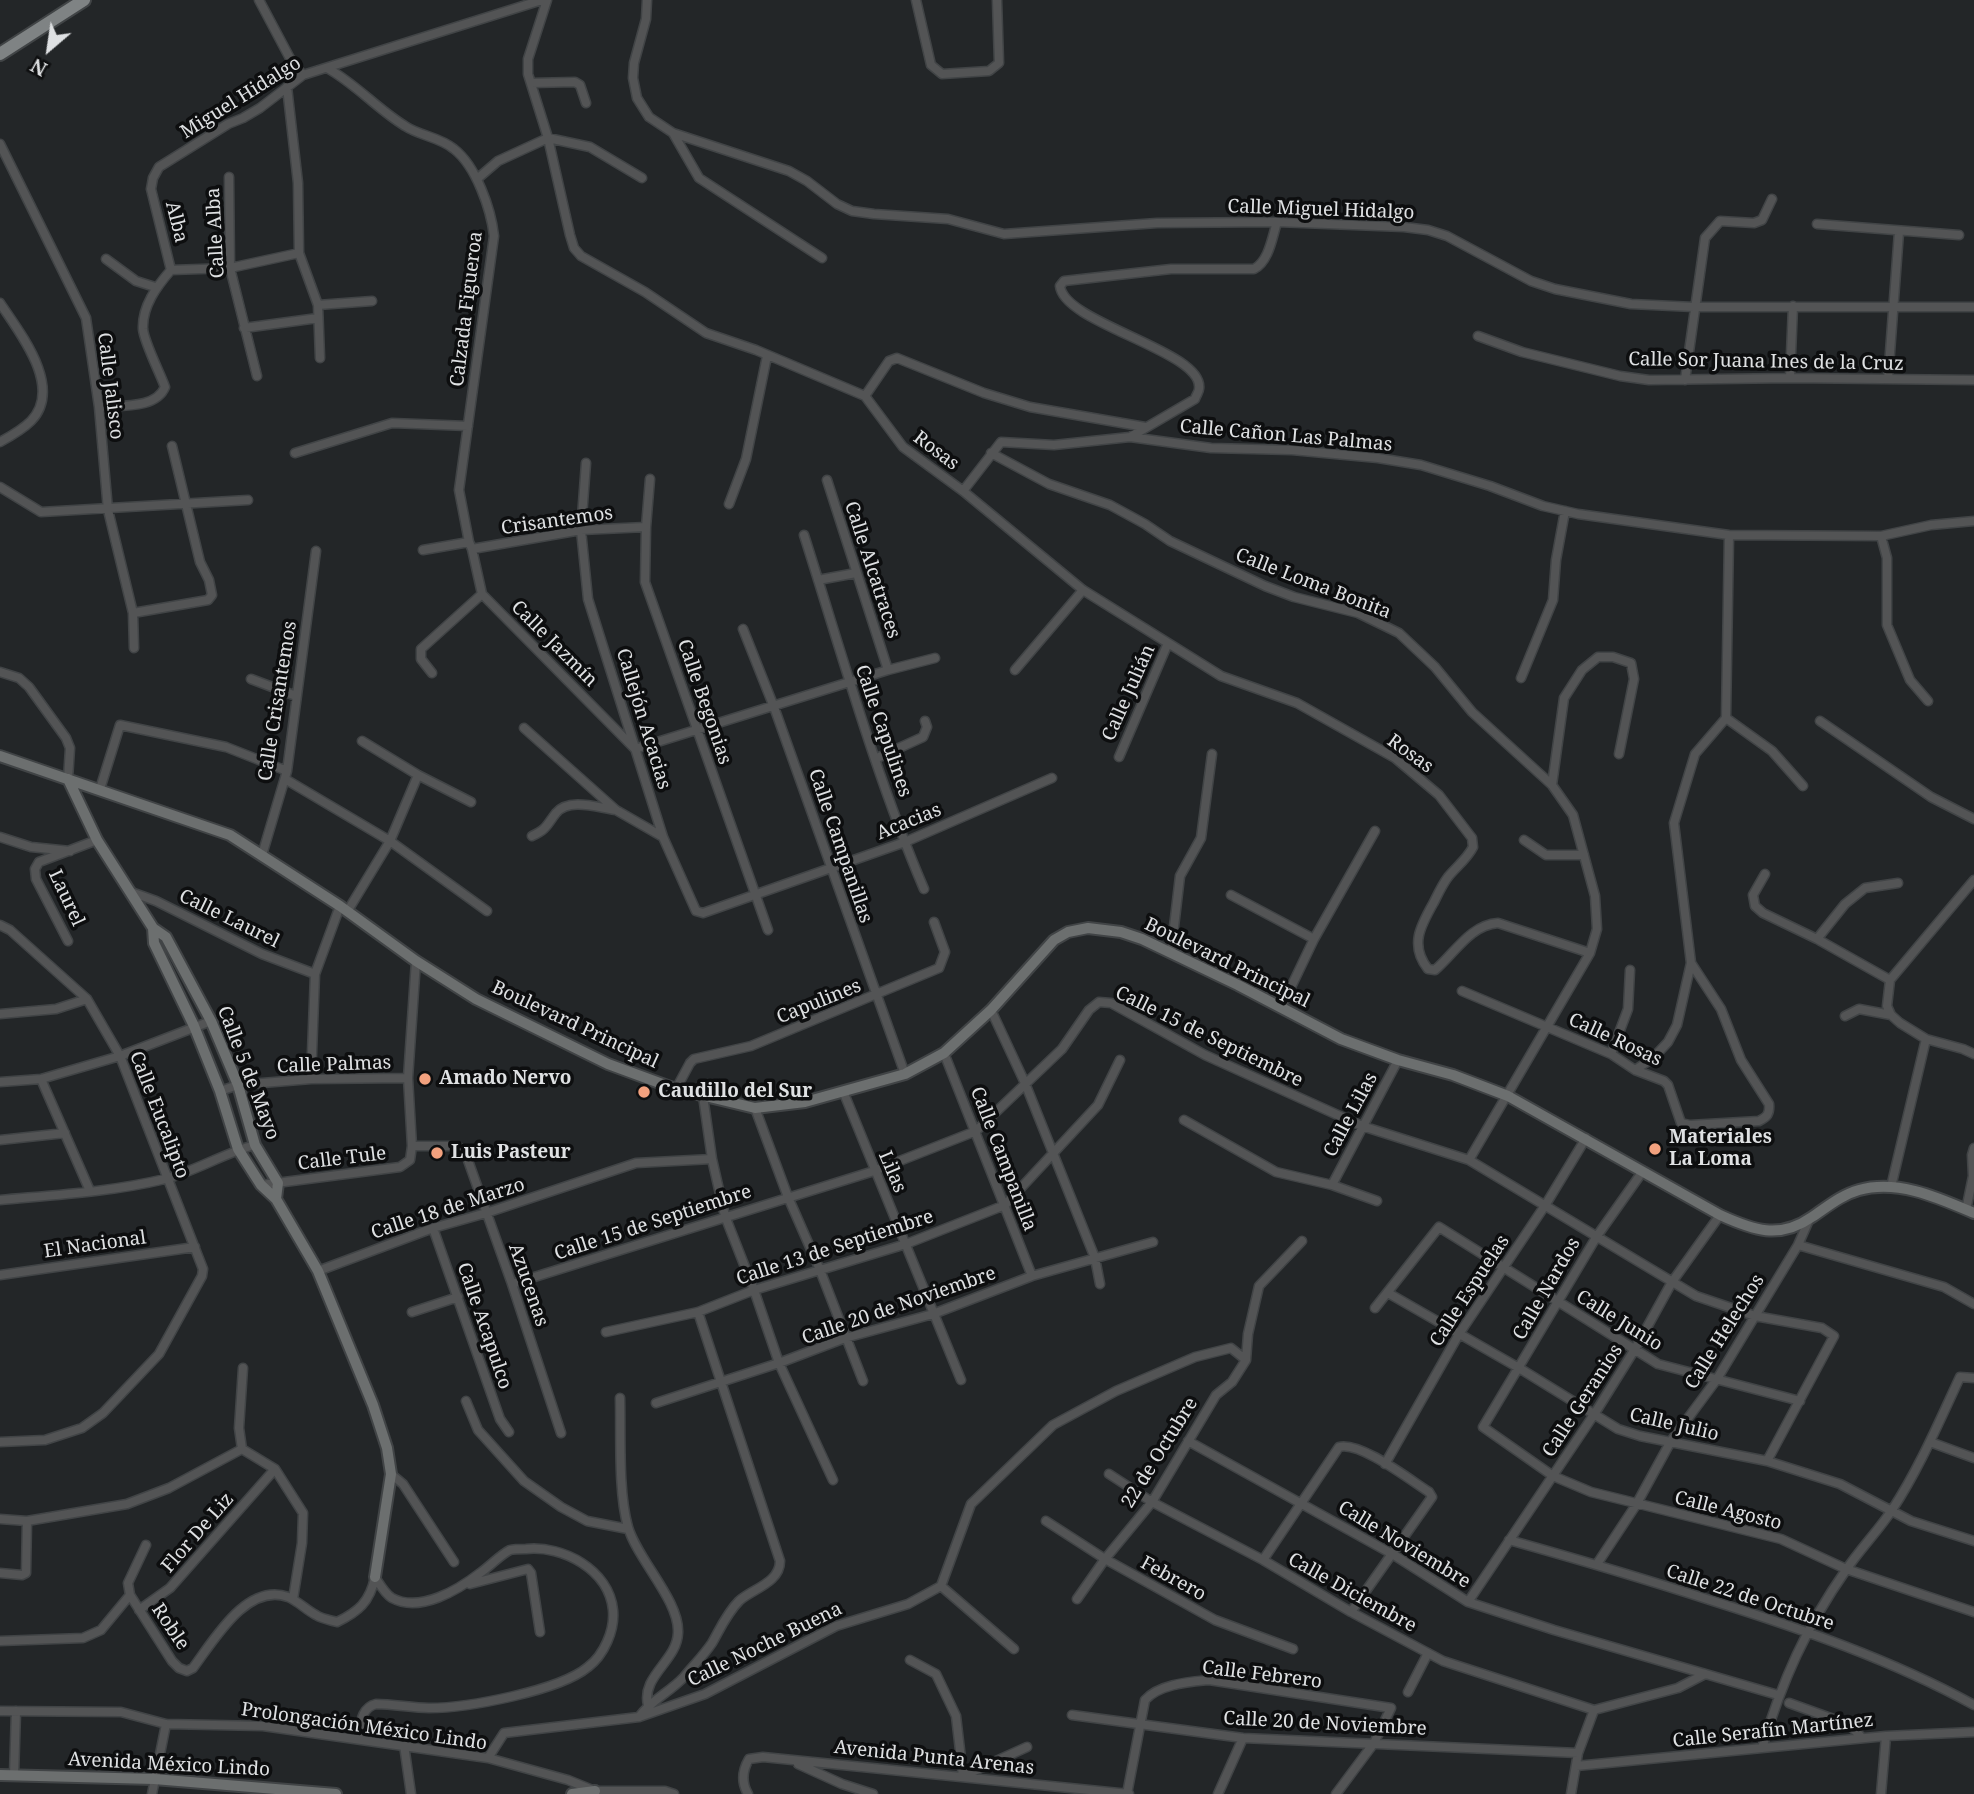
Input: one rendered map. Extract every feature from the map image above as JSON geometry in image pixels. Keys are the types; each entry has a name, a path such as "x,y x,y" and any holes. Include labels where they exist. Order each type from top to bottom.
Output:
{"main road":[{"path":"0,54 84,0"}],"street":[{"path":"259,0 293,64 303,75"},
{"path":"544,0 528,59 531,83 548,138 570,236 574,248 581,256 645,292 706,333 865,396 889,362 897,358 984,393 1030,407 1144,427"},
{"name":"Miguel Hidalgo","path":"159,166 228,124 252,113 303,75 544,0"},
{"name":"Calle Miguel Hidalgo","path":"647,0 643,35 634,63 633,78 637,98 649,117 673,133 789,171 837,204 852,211 948,219 1004,234 1157,223 1277,222 1428,230 1465,244 1531,281 1555,289 1631,304 1694,307 1974,307"},
{"path":"916,0 931,65 942,74 989,71 999,63 997,0"},
{"name":"Calzada Figueroa","path":"327,68 352,83 407,128 436,138 456,149 477,179 492,215 494,236 459,490 470,546"},
{"path":"531,83 575,82 580,85 586,103"},
{"path":"287,87 298,183 299,253 318,305 320,358"},
{"name":"Calle Miguel Hidalgo","path":"673,133 699,178 822,258"},
{"path":"477,179 498,161 548,138 590,147 642,178"},
{"name":"Calle Jalisco","path":"0,144 86,318 99,407 108,510 133,613 134,648"},
{"name":"Alba","path":"159,166 151,189 171,270 230,268 299,253"},
{"name":"Calle Alba","path":"229,177 230,268 257,376"},
{"path":"1685,380 1705,238 1720,221 1754,223 1762,220 1772,199"},
{"path":"1130,437 1195,399 1199,388 1198,381 1171,355 1117,330 1070,302 1060,286 1064,281 1171,269 1254,270 1265,258 1277,222"},
{"path":"1817,224 1959,236"},
{"path":"1888,379 1899,232"},
{"path":"106,259 136,281 155,287"},
{"path":"99,407 152,401 162,396 165,387 143,330 146,311 155,287 171,270"},
{"path":"318,305 372,300"},
{"path":"0,303 36,360 42,381 41,403 34,419 0,442"},
{"path":"1790,378 1793,306"},
{"path":"244,328 318,318"},
{"name":"Calle Sor Juana Ines de la Cruz","path":"1478,336 1522,352 1620,376 1648,380 1974,380"},
{"path":"729,504 746,458 767,356"},
{"name":"Rosas","path":"865,396 903,447 962,491 1083,590 1221,676 1297,703 1395,758 1439,795 1472,838 1473,847 1446,879 1417,935 1422,962 1427,969 1435,970 1476,929 1485,924 1498,923 1590,953"},
{"path":"295,453 392,423 468,426"},
{"name":"Calle Cañon Las Palmas","path":"991,453 1001,442 1054,445 1130,437 1211,448 1335,452 1421,465 1565,511 1729,535 1881,536 1931,525 1974,520"},
{"path":"133,613 208,600 212,595 209,580 200,562 172,446"},
{"path":"962,491 991,453"},
{"name":"Calle Loma Bonita","path":"991,453 1049,484 1110,505 1170,541 1265,586 1294,597 1358,614 1399,633 1435,667 1472,712 1552,785 1573,815 1595,896 1597,929 1590,953 1469,1160"},
{"name":"Callejón Acacias","path":"586,463 580,530 589,599 663,837 696,911"},
{"name":"Calle Begonias","path":"650,479 645,582 768,930"},
{"name":"Calle Alcatraces","path":"827,480 888,670"},
{"path":"0,487 41,512 248,500"},
{"path":"1521,678 1553,600 1556,560 1565,511"},
{"name":"Crisantemos","path":"423,550 580,530 646,527"},
{"name":"Calle Capulines","path":"804,535 875,759 925,889"},
{"path":"1635,1070 1653,1058 1668,1042 1677,1025 1691,963 1674,823 1695,754 1726,718 1729,535"},
{"path":"1881,536 1887,558 1887,625 1910,680 1928,701"},
{"path":"432,673 421,659 421,649 482,594 470,546"},
{"name":"Calle Crisantemos","path":"262,855 286,775 316,551"},
{"path":"818,580 856,573"},
{"path":"1015,670 1083,590"},
{"name":"Calle Jazmín","path":"482,594 635,749"},
{"name":"Calle Campanillas","path":"743,629 774,707 905,1074"},
{"name":"Calle Julián","path":"1119,757 1168,643"},
{"path":"635,749 935,657"},
{"path":"1552,785 1564,698 1582,670 1598,657 1613,657 1631,663 1634,680 1619,754"},
{"path":"0,672 19,678 29,687 66,738 70,748 68,779"},
{"path":"251,679 296,696"},
{"path":"1726,718 1772,751 1803,786"},
{"path":"875,759 923,737 927,727 925,721"},
{"path":"1821,721 1931,797 1974,819"},
{"path":"100,789 121,724 226,747 286,775 390,841 487,911"},
{"path":"524,729 616,810 663,837"},
{"path":"362,741 418,775 471,802"},
{"path":"1171,952 1180,876 1201,838 1212,754"},
{"name":"Boulevard Principal","path":"0,756 205,824 230,835 476,999 608,1063 676,1089 703,1096 755,1108 805,1102 905,1074 944,1053 991,1010 1054,940 1068,932 1088,928 1121,932 1171,952 1340,1039 1398,1060 1453,1075 1508,1096 1720,1215 1751,1229 1782,1230 1809,1220 1840,1197 1861,1189 1891,1187 1925,1193 1970,1212"},
{"path":"311,1079 314,974 344,909 390,841 418,775"},
{"name":"Acacias","path":"696,911 702,913 905,842 1052,778"},
{"name":"Calle 5 de Mayo","path":"68,779 97,840 153,928 166,937 211,1021 238,1085 255,1145 278,1183"},
{"path":"532,836 546,829 561,808 573,804 616,810"},
{"path":"1282,1008 1314,939 1375,831"},
{"path":"0,837 31,847 73,851 97,840"},
{"path":"1524,840 1546,855 1584,855"},
{"name":"Laurel","path":"68,942 36,879 35,869 39,862 73,851"},
{"path":"1765,874 1753,895 1755,906 1763,913 1889,980"},
{"path":"1891,1015 1887,1006 1889,980 1974,880"},
{"path":"1816,939 1845,904 1865,888 1898,883"},
{"name":"Calle Laurel","path":"131,892 156,901 262,954 314,974"},
{"path":"1231,895 1314,939"},
{"name":"Capulines","path":"676,1089 694,1059 751,1046 939,968 944,952 934,922"},
{"name":"Calle Eucalipto","path":"0,925 10,930 87,999 120,1056 203,1269 202,1276 159,1354 103,1413 82,1428 45,1440 0,1442"},
{"name":"Calle 5 de Mayo","path":"153,928 154,943 194,1026 220,1091 238,1149 261,1185 276,1199 318,1271 373,1405 387,1448 391,1474 375,1577"},
{"path":"412,1146 408,1078 416,961"},
{"name":"Calle Rosas","path":"1462,991 1611,1054 1635,1070 1664,1081 1668,1085 1681,1123 1689,1125 1759,1121 1770,1112 1769,1104 1741,1060 1721,1009 1691,963"},
{"path":"1611,1054 1628,1009 1630,971"},
{"path":"0,1014 56,1009 87,999"},
{"name":"Calle 15 de Septiembre","path":"512,1284 874,1171 976,1131 1062,1049 1089,1010 1099,1002 1111,1003 1205,1055 1362,1126 1469,1160 1696,1296 1755,1316 1822,1328 1834,1336 1800,1401"},
{"path":"1845,1016 1860,1009 1891,1015 1926,1039 1974,1054"},
{"path":"991,1010 1025,1083 1095,1258 1100,1284"},
{"path":"0,1082 41,1079 120,1056 211,1021"},
{"path":"1891,1187 1926,1039"},
{"name":"Calle Campanilla","path":"944,1053 1032,1276"},
{"name":"Calle 13 de Septiembre","path":"606,1332 698,1312 754,1290 906,1244 1005,1205 1098,1105 1120,1060"},
{"name":"Calle Lilas","path":"1332,1185 1398,1060"},
{"name":"Calle Palmas","path":"220,1091 238,1085 311,1079 408,1078"},
{"path":"41,1079 90,1191"},
{"name":"Lilas","path":"843,1091 961,1380"},
{"path":"703,1096 712,1160 724,1216 754,1290 779,1363 833,1480"},
{"path":"755,1108 863,1381"},
{"path":"1184,1120 1276,1172 1332,1185 1377,1201"},
{"path":"0,1140 65,1133"},
{"name":"Calle Espuelas","path":"1385,1464 1459,1334 1546,1204 1586,1138"},
{"path":"0,1200 90,1191 167,1179 238,1149 255,1145"},
{"name":"Azucenas","path":"412,1146 462,1148 512,1284 561,1433"},
{"name":"Calle Tule","path":"261,1185 400,1167 410,1160 412,1146"},
{"path":"1970,1212 1974,1148"},
{"name":"Calle 18 de Marzo","path":"318,1271 433,1228 636,1163 712,1160"},
{"name":"Calle Nardos","path":"1483,1427 1597,1236 1643,1171"},
{"path":"276,1199 278,1183"},
{"name":"Calle Geranios","path":"1468,1602 1595,1413 1672,1282 1720,1215"},
{"name":"Calle Helechos","path":"1597,1564 1636,1505 1671,1441 1717,1379 1798,1245 1809,1220"},
{"name":"Calle Junio","path":"1388,1293 1439,1227 1658,1364 1676,1371 1800,1401"},
{"name":"Calle Acapulco","path":"433,1228 500,1419 509,1432"},
{"path":"1246,1360 1259,1286 1302,1241"},
{"name":"Calle 20 de Noviembre","path":"656,1403 779,1363 845,1338 933,1314 1032,1276 1153,1242"},
{"path":"1798,1245 1944,1287 1974,1304"},
{"name":"El Nacional","path":"0,1275 195,1247"},
{"path":"1375,1308 1388,1293"},
{"name":"Calle Julio","path":"1388,1293 1520,1368 1618,1429 1768,1461 1840,1484 1911,1521 1974,1541"},
{"path":"412,1312 458,1297"},
{"path":"639,1717 648,1704 682,1679 741,1600 778,1573 780,1568 780,1561 698,1312"},
{"path":"1013,1649 941,1586 971,1504 1053,1425 1116,1391 1195,1357 1248,1341"},
{"path":"1231,1348 1246,1360"},
{"name":"22 de Octubre","path":"1077,1599 1105,1559 1152,1502 1216,1395 1232,1382 1246,1360"},
{"path":"242,1449 239,1428 243,1368"},
{"path":"1762,1748 1778,1695 1808,1631 1846,1569 1892,1510 1930,1442 1960,1377 1974,1377"},
{"path":"620,1398 624,1498 628,1528 677,1618 677,1642 647,1687 648,1704"},
{"path":"467,1401 478,1430 524,1481 561,1507 587,1521 628,1528"},
{"path":"1768,1461 1800,1401"},
{"name":"Calle Agosto","path":"1483,1427 1553,1476 1591,1492 1781,1539 1846,1569 1974,1612"},
{"name":"Calle Noviembre","path":"1188,1441 1394,1555 1468,1602 1554,1630 1778,1695"},
{"path":"1930,1442 1974,1458"},
{"path":"1263,1560 1339,1447 1355,1447 1385,1464 1429,1492 1432,1497 1394,1555 1351,1612"},
{"path":"242,1449 275,1469 303,1513 302,1544 293,1599 318,1617 337,1622 357,1612 367,1600 375,1577"},
{"path":"0,1519 27,1521 127,1504 169,1488 242,1449"},
{"name":"Flor De Liz","path":"139,1610 170,1588 275,1469"},
{"name":"Calle 5 de Mayo","path":"391,1474 403,1484 454,1563"},
{"name":"Calle Diciembre","path":"1109,1474 1152,1502 1263,1560 1351,1612 1443,1661 1594,1710"},
{"path":"0,1573 26,1573 27,1521"},
{"name":"Febrero","path":"1046,1521 1105,1559 1215,1620 1293,1649"},
{"name":"Calle 22 de Octubre","path":"1509,1540 1597,1564 1808,1631 1945,1689 1974,1705"},
{"name":"Roble","path":"146,1545 128,1583 130,1595 172,1661 187,1671 193,1668 229,1619 257,1598 269,1594 293,1599"},
{"path":"358,1739 364,1711 369,1706 444,1707 537,1690 587,1668 599,1656 607,1641 613,1610 608,1591 592,1570 577,1559 558,1551 536,1548 510,1550 464,1586"},
{"path":"375,1577 390,1597 409,1602 436,1599 464,1586 528,1569 531,1573 540,1632"},
{"name":"Calle Noche Buena","path":"488,1758 504,1733 639,1717 705,1694 836,1626 908,1604 941,1586"},
{"path":"0,1641 83,1638 94,1635 130,1595"},
{"path":"1408,1692 1428,1653"},
{"path":"910,1660 936,1674 956,1716 962,1776 1027,1746"},
{"path":"1571,1794 1578,1753 1594,1710 1678,1688 1705,1674"},
{"name":"Calle Febrero","path":"1128,1794 1145,1700 1154,1692 1186,1682 1209,1680 1391,1709 1374,1743"},
{"path":"1788,1703 1850,1725 1862,1738"},
{"name":"Prolongación México Lindo","path":"0,1711 121,1712 166,1724 263,1726 404,1745 488,1758 568,1780 594,1792"},
{"path":"15,1775 16,1711"},
{"name":"Calle 20 de Noviembre","path":"1072,1715 1243,1738 1578,1753"},
{"path":"152,1794 166,1724"},
{"name":"Calle Serafín Martínez","path":"1576,1766 1862,1738 1974,1732"},
{"path":"1881,1794 1886,1736"},
{"path":"1218,1794 1243,1738"},
{"path":"1336,1794 1374,1743"},
{"path":"404,1745 411,1794"},
{"name":"Avenida Punta Arenas","path":"748,1794 743,1786 743,1769 749,1759 763,1756 1128,1794"},
{"path":"791,1760 842,1784 873,1794"},
{"name":"Avenida México Lindo","path":"0,1775 154,1779 336,1794"},
{"path":"572,1794 665,1790 674,1794"}],"place":[{"name":"Amado Nervo","path":"425,1079"},
{"name":"Caudillo del Sur","path":"644,1092"},
{"name":"Materiales La Loma","path":"1655,1149"},
{"name":"Luis Pasteur","path":"437,1153"}]}
